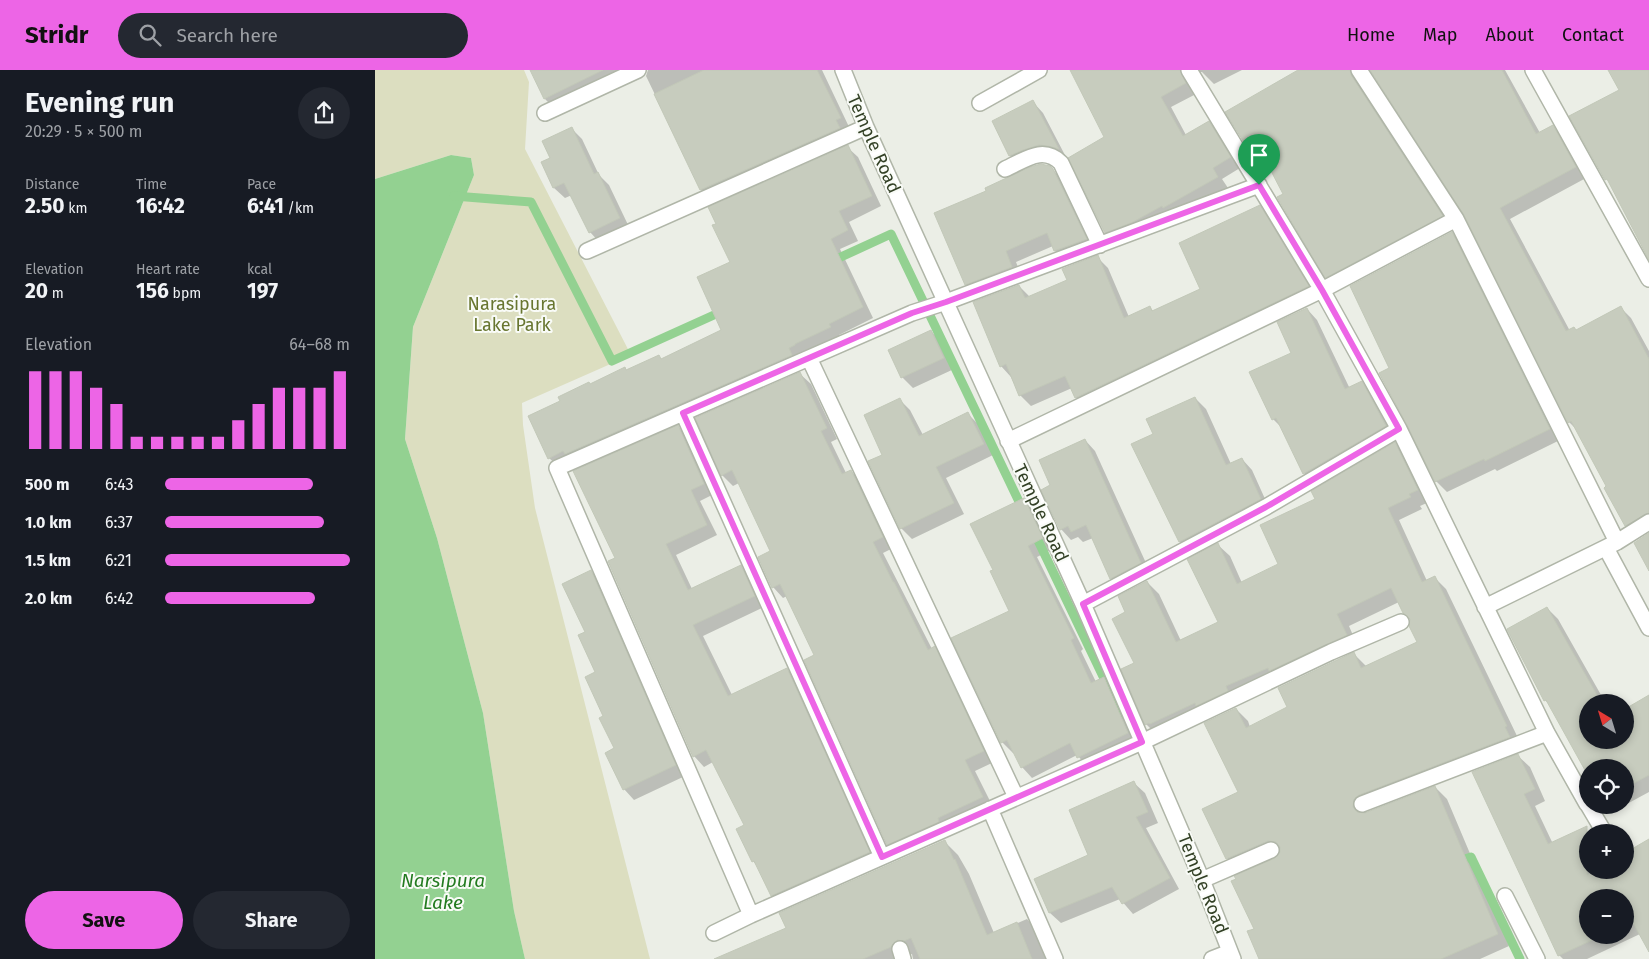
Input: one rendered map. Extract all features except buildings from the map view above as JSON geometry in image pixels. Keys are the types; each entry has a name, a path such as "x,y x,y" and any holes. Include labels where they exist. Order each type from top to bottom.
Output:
{"street":[{"path":"545,113 639,70"},
{"name":"Temple Road","path":"843,70 941,304 1008,441 1083,604 1202,880 1232,956"},
{"path":"980,103 1039,70"},
{"path":"1189,70 1322,290 1399,429 1547,733 1579,788"},
{"path":"1359,70 1456,219 1649,628"},
{"path":"1533,70 1649,278"},
{"path":"587,251 866,127"},
{"path":"1005,169 1040,154 1053,155 1061,163 1100,245"},
{"path":"751,915 557,468 912,313 941,304 1259,185"},
{"path":"1008,441 1322,290 1456,219"},
{"path":"809,358 1016,798"},
{"path":"683,413 882,857"},
{"path":"1083,604 1266,507 1399,429"},
{"path":"1485,607 1611,545 1649,522"},
{"path":"714,933 1142,742 1331,652 1401,622"},
{"path":"1362,804 1547,733"},
{"path":"990,809 1055,959"},
{"path":"1202,880 1271,850"},
{"path":"1505,896 1537,959"},
{"path":"1212,959 1232,956"}],"green space":[{"name":"Narasipura Lake Park","path":"375,70 524,70 529,82 525,149 631,355 522,403 523,425 535,508 650,959 525,959 514,911 483,713 437,538 405,439 413,327 474,175 471,158 451,155 375,179"}],"water":[{"name":"Narsipura Lake","path":"451,155 471,158 474,175 413,327 405,439 437,538 483,713 514,911 525,959 375,959 375,179"}],"waterway":[{"path":"454,196 531,202 612,361 725,310"},
{"path":"830,262 891,234 1024,512"},
{"path":"1033,530 1121,714 1133,710"},
{"path":"1455,862 1471,857 1520,959"}],"route":[{"path":"1259,185 1322,290 1399,429 1266,507 1083,604 1142,742 882,857 683,413 912,313 1259,185"}]}
